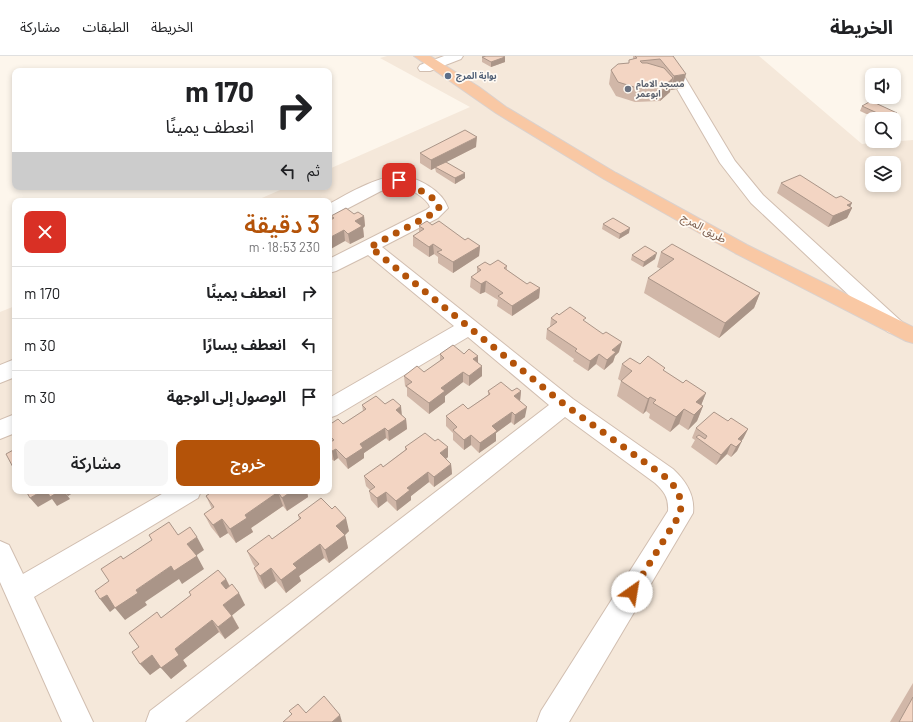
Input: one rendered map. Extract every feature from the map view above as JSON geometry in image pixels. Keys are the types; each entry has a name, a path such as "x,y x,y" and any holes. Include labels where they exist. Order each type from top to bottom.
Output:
{"highway":[{"name":"طريق المرج","path":"406,56 427,63 459,89 501,110 610,176 741,249 913,336"}],"street":[{"path":"427,63 456,56"},
{"path":"665,56 728,163 757,199 896,328"},
{"path":"332,210 387,182 399,180 409,183 437,201 439,208 432,214 332,266"},
{"path":"370,247 565,405 672,483 682,503 680,514 552,722"},
{"path":"332,407 468,327"},
{"path":"0,375 12,369"},
{"path":"161,722 565,405"},
{"path":"0,430 12,424"},
{"path":"17,592 184,494"},
{"path":"0,554 78,722"}],"shaded area":[{"path":"387,56 759,56 862,144 865,144 865,148 901,148 901,141 913,140 913,722 0,722 0,312 12,307 12,494 332,494 332,198 262,198 280,190 332,190 332,168 470,107 380,58"}],"building":[{"path":"635,56 673,56 686,74 674,76 660,59 640,61 642,63 664,68 673,78 663,87 637,88 618,82 611,70 618,64 629,63 629,60 637,58"},
{"path":"482,57 505,57 491,62"},
{"path":"866,104 878,104 895,112 875,112 862,106"},
{"path":"465,130 477,137 431,160 420,153"},
{"path":"446,162 465,173 455,178 435,167"},
{"path":"800,175 836,198 841,196 852,203 847,205 852,208 833,216 781,183"},
{"path":"346,208 354,214 358,212 364,216 355,221 362,226 348,234 344,230 332,236 332,219 334,218 332,215"},
{"path":"613,218 630,228 620,234 603,224"},
{"path":"427,221 432,225 439,221 465,240 468,238 480,246 453,262 437,252 442,250 433,244 429,247 413,236 424,229 419,226"},
{"path":"672,244 760,293 725,323 648,278 674,259 661,252"},
{"path":"645,246 657,253 644,262 632,255"},
{"path":"498,260 507,266 504,268 527,284 530,282 540,288 512,306 498,296 503,293 486,281 481,284 471,277 481,270 477,267 485,262 490,265"},
{"path":"570,307 586,318 583,320 603,334 606,332 622,342 612,350 616,352 607,360 599,354 590,361 575,351 577,349 547,329 557,322 551,318 557,313 559,315"},
{"path":"453,345 464,354 469,349 478,356 473,359 482,366 469,376 463,372 441,388 445,391 429,403 406,386 412,382 404,376 417,366 424,372 444,358 440,354"},
{"path":"648,356 665,368 663,370 683,383 686,380 706,393 696,402 703,406 694,415 684,409 676,417 653,403 656,400 650,397 648,399 621,381 632,371 622,364 630,358 640,364"},
{"path":"501,382 512,391 517,388 521,391 514,396 527,407 515,415 512,412 492,426 497,431 480,443 471,435 464,440 453,430 457,427 446,416 463,404 468,409 490,394 488,391"},
{"path":"376,396 385,404 393,399 401,406 396,410 406,419 388,431 385,428 360,444 363,448 346,459 336,449 332,451 332,441 334,440 332,438 332,423 338,419 343,424 366,409 362,405"},
{"path":"714,412 728,421 731,418 748,429 738,439 742,441 736,447 731,444 721,455 696,437 699,435 705,439 707,436 696,428"},
{"path":"425,433 435,441 438,439 448,447 440,453 451,464 434,477 428,472 407,488 410,490 396,501 386,492 377,498 369,491 375,487 364,476 381,464 383,467 407,449 405,447"},
{"path":"12,451 12,465 6,454"},
{"path":"28,494 37,494 30,498"},
{"path":"209,494 275,494 245,515 247,518 230,529 222,519 213,525 204,514 214,507 206,496"},
{"path":"279,494 288,494 282,498"},
{"path":"321,498 332,509 335,506 346,518 336,526 345,535 325,550 320,544 293,564 297,568 281,580 271,568 260,576 254,568 259,564 247,551 269,535 272,539 301,518 298,515"},
{"path":"169,522 178,535 190,527 197,537 187,544 197,556 174,571 171,566 136,590 138,593 115,608 107,595 100,599 95,591 109,581 101,569 121,556 123,559 152,540 149,535"},
{"path":"218,570 226,579 221,583 226,589 232,584 239,593 223,605 232,616 218,627 212,620 175,649 179,655 161,668 152,655 140,664 132,652 139,647 129,633 157,612 161,618 191,595 189,592"},
{"path":"324,696 340,715 332,722 283,722 292,714 289,711 298,704 306,713"},
{"path":"913,697 913,722 899,722"}],"place":[{"name":"بوابة المرج","path":"448,76"},
{"name":"مسجد الامام ابوعمر","path":"628,89"}],"route":[{"path":"399,180 409,183 437,201 439,208 432,214 370,247 565,405 664,476 672,483 678,493 682,503 680,514 632,592"}]}
